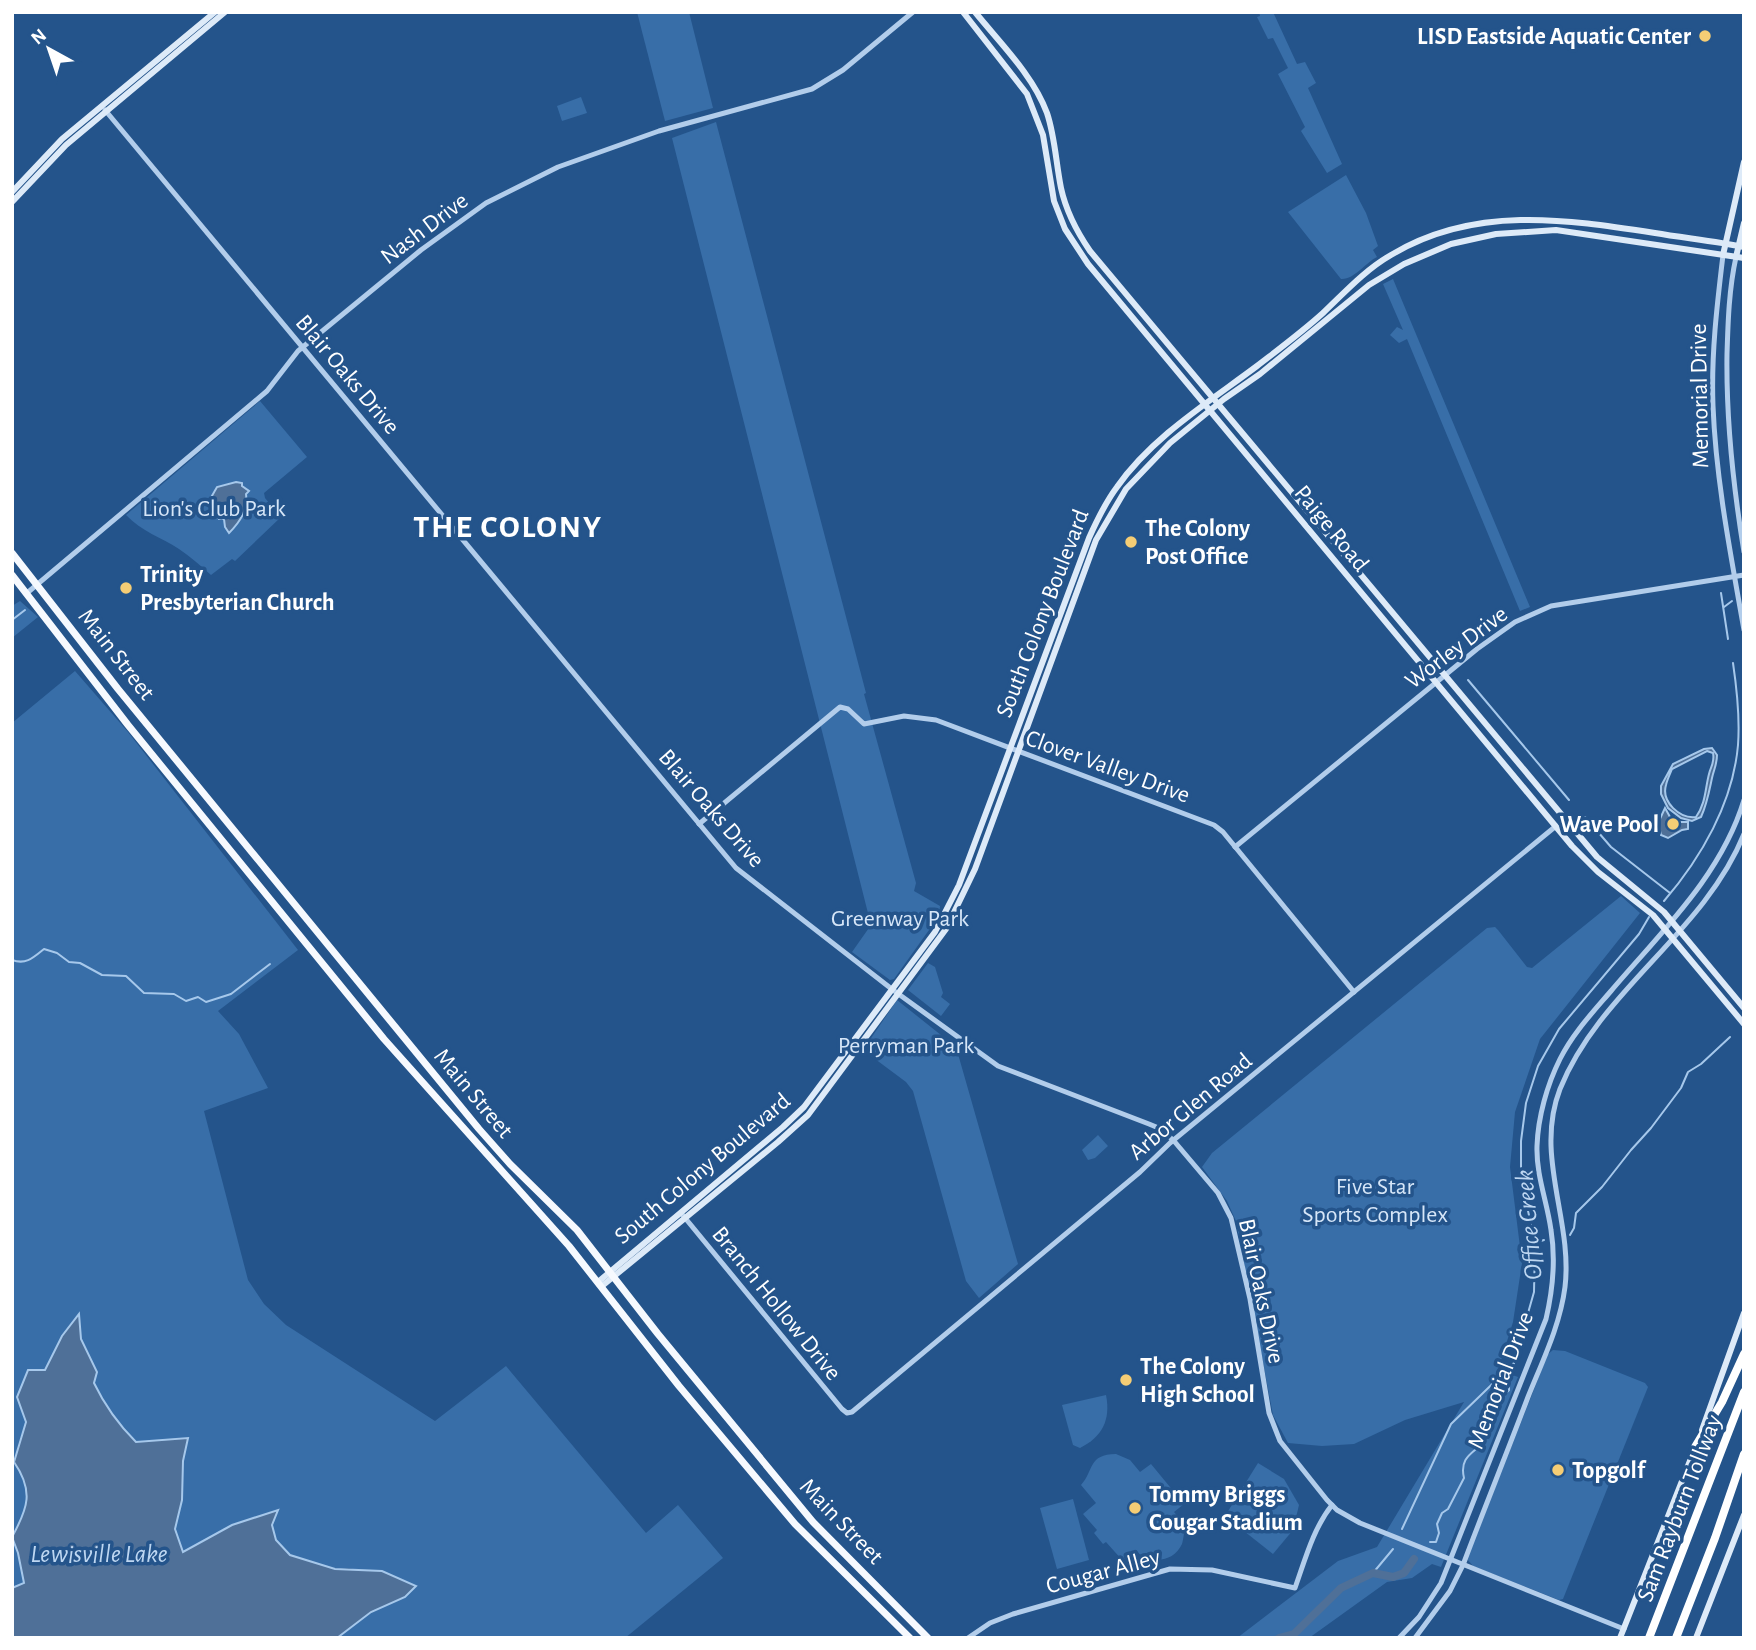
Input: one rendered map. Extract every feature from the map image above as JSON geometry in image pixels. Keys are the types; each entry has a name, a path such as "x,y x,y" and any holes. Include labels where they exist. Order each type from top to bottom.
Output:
{"highway":[{"path":"1695,1447 1722,1402 1744,1354"},
{"name":"Sam Rayburn Tollway","path":"1648,1638 1744,1392"},
{"name":"Sam Rayburn Tollway","path":"1676,1638 1716,1538 1744,1454"}],"main road":[{"path":"12,202 104,109 215,12"},
{"path":"12,192 62,139 104,109 225,12"},
{"name":"Paige Road","path":"962,12 1021,85 1034,110 1043,135 1054,201 1065,229 1088,264 1556,827 1589,864 1643,906 1665,929 1744,1024"},
{"name":"Paige Road","path":"975,12 1029,80 1043,105 1051,128 1064,200 1079,234 1597,857 1652,900 1743,1007"},
{"name":"Memorial Drive","path":"1723,256 1744,162"},
{"name":"South Colony Boulevard","path":"600,1284 754,1162 814,1096 956,912 975,869 1014,749 1060,626 1096,540 1136,471 1218,404 1268,368 1363,275 1391,255 1421,240 1469,225 1527,218 1741,246"},
{"name":"Memorial Drive","path":"1740,258 1744,223"},
{"name":"South Colony Boulevard","path":"1060,626 1089,538 1108,500 1157,445 1205,404 1382,276 1430,251 1479,237 1527,230 1563,231 1740,258"},
{"path":"1150,338 1158,332"},
{"path":"1257,365 1268,368"},
{"path":"1254,463 1261,455"},
{"path":"1108,500 1119,499"},
{"name":"Main Street","path":"12,553 395,1030 510,1164 577,1230 813,1522 928,1638"},
{"name":"Main Street","path":"12,575 128,725 384,1039 600,1284 679,1386 795,1524 910,1638"},
{"path":"128,725 140,715"},
{"path":"1734,1013 1743,1007"},
{"name":"South Colony Boulevard","path":"684,1216 749,1156 776,1139"},
{"path":"749,1156 754,1162"},
{"path":"502,1173 510,1164"},
{"path":"1620,1638 1744,1313"},
{"path":"726,1440 737,1431"},
{"path":"1696,1638 1744,1515"}],"street":[{"name":"Nash Drive","path":"27,593 267,391 288,361 302,347 421,250 486,203 551,170 637,138 812,89 843,70 913,12"},
{"name":"Blair Oaks Drive","path":"104,109 736,869 896,992 998,1066 1156,1126 1174,1141 1218,1194 1235,1228 1273,1428 1285,1449 1332,1505 1360,1523 1624,1629"},
{"name":"Memorial Drive","path":"1723,256 1713,364 1713,406 1721,491 1744,630"},
{"name":"Memorial Drive","path":"1740,258 1729,309 1726,406 1734,489 1744,552"},
{"name":"Worley Drive","path":"1235,847 1515,622 1551,606 1744,575"},
{"name":"Clover Valley Drive","path":"699,824 840,707 848,709 864,724 895,717 926,718 1211,823 1223,832 1354,992"},
{"name":"Memorial Drive","path":"1399,1638 1435,1595 1452,1560 1546,1319 1553,1287 1554,1258 1551,1229 1539,1175 1537,1146 1541,1116 1560,1059 1572,1038 1692,899 1742,814 1744,800"},
{"name":"Arbor Glen Road","path":"848,1413 1556,827"},
{"name":"Memorial Drive","path":"1415,1638 1451,1591 1463,1565 1559,1318 1566,1264 1563,1226 1549,1144 1559,1092 1583,1044 1711,895 1734,858 1744,834"},
{"path":"1572,1038 1583,1044"},
{"name":"Branch Hollow Drive","path":"684,1216 848,1413"},
{"path":"1551,1229 1563,1226"},
{"path":"1538,1341 1549,1346"},
{"path":"1489,1465 1500,1469"},
{"name":"Cougar Alley","path":"968,1638 990,1623 1013,1614 1171,1569 1212,1570 1296,1588 1312,1541 1332,1505"},
{"path":"1405,1632 1410,1638"}],"green space":[{"path":"637,12 689,12 713,108 665,121"},
{"path":"1259,12 1273,12 1297,64 1305,62 1316,83 1308,88 1342,164 1327,173 1301,131 1305,127 1278,74 1288,68 1273,38 1268,39 1257,17 1260,16"},
{"path":"581,97 587,113 562,121 557,106"},
{"name":"Greenway Park","path":"716,122 866,693 864,694 916,883 914,891 940,906 939,916 894,979 890,980 852,952 871,925 672,138"},
{"path":"1346,175 1366,213 1378,246 1373,250 1377,257 1350,277 1341,279 1288,212"},
{"path":"1393,279 1530,607 1520,611 1407,339 1399,343 1390,335 1397,327 1403,330 1383,284"},
{"name":"Lion's Club Park","path":"260,401 307,457 264,493 281,517 235,561 232,559 211,575 183,552 145,530 126,515"},
{"path":"20,601 38,617 12,638 12,606"},
{"path":"75,671 128,732 298,950 218,1011 239,1034 268,1088 204,1111 248,1280 264,1304 286,1325 435,1421 506,1366 646,1533 678,1505 723,1558 625,1638 337,1638 371,1612 405,1597 416,1586 349,1568 336,1569 290,1555 276,1540 272,1525 277,1511 232,1525 183,1553 175,1529 182,1500 183,1461 188,1438 136,1442 129,1435 107,1407 94,1383 97,1372 81,1339 79,1315 45,1370 19,1442 14,1462 24,1482 26,1500 22,1517 12,1537 12,723"},
{"name":"Five Star Sports Complex","path":"1621,896 1640,913 1540,1039 1515,1112 1510,1167 1522,1263 1513,1322 1498,1370 1518,1377 1441,1567 1432,1564 1412,1578 1387,1582 1309,1638 1237,1638 1338,1561 1377,1547 1464,1402 1405,1420 1354,1444 1322,1446 1288,1443 1273,1415 1236,1221 1227,1201 1202,1167 1212,1153 1487,928 1495,927 1527,967 1532,968"},
{"path":"928,963 935,967 943,993 941,997 950,1004 941,1016 908,990"},
{"name":"Perryman Park","path":"897,1000 956,1047 1018,1264 979,1298 966,1281 913,1091 906,1082 863,1050"},
{"path":"1098,1135 1108,1146 1095,1158 1088,1160 1082,1150"},
{"name":"Topgolf","path":"1553,1350 1565,1351 1645,1383 1648,1387 1563,1599 1559,1600 1473,1566 1467,1559 1548,1354"},
{"path":"1106,1395 1107,1412 1103,1427 1088,1444 1080,1448 1073,1445 1062,1405"},
{"name":"Tommy Briggs Cougar Stadium","path":"1116,1454 1130,1460 1140,1472 1151,1464 1184,1504 1174,1512 1187,1527 1182,1544 1171,1556 1157,1560 1144,1559 1136,1550 1123,1561 1106,1542 1103,1544 1094,1533 1097,1530 1083,1514 1096,1503 1081,1485 1096,1460"},
{"path":"1258,1463 1284,1479 1299,1505 1293,1530 1273,1554 1225,1516"},
{"path":"1073,1499 1089,1560 1057,1569 1040,1508"},
{"path":"12,1538 19,1553 24,1583 12,1588"}],"water":[{"path":"242,483 249,491 242,515 229,533 224,519 219,519 209,501 217,487"},
{"path":"1712,748 1717,755 1716,761 1701,817 1692,821 1681,818 1668,808 1661,794 1661,786 1673,764 1704,749","holes":["1707,751 1713,753 1699,812 1696,817 1678,812 1669,803 1665,791 1672,769"]},
{"name":"Wave Pool","path":"1665,808 1670,817 1675,817 1680,822 1688,822 1688,829 1668,838 1661,835 1658,823"},
{"name":"Lewisville Lake","path":"79,1314 81,1339 97,1372 94,1383 123,1428 136,1442 188,1438 183,1461 182,1500 175,1529 183,1552 232,1525 278,1510 272,1525 276,1540 290,1555 335,1569 382,1571 416,1586 405,1597 371,1612 337,1638 12,1638 12,1588 24,1583 12,1537 22,1517 26,1499 24,1482 14,1462 26,1422 17,1397 28,1370 45,1370 62,1336"}],"waterway":[{"path":"1721,593 1728,639"},
{"path":"1724,607 1732,601"},
{"path":"12,620 25,610"},
{"path":"1664,901 1702,848 1730,788 1739,735 1733,663"},
{"path":"1468,680 1569,800"},
{"path":"1585,817 1611,847 1670,893"},
{"name":"Office Creek","path":"1430,1542 1436,1542 1439,1533 1437,1524 1464,1478 1464,1463 1488,1436 1497,1403 1509,1390 1509,1380 1534,1292 1535,1243 1521,1168 1521,1141 1526,1103 1538,1066 1559,1029 1639,934 1649,917"},
{"path":"12,960 25,961 44,949 102,975 126,976 144,993 174,994 186,1001 198,997 206,1002 231,994 270,964"},
{"path":"1570,1235 1576,1213 1602,1187 1651,1128 1681,1088 1688,1072 1701,1064 1730,1037"},
{"path":"1535,1243 1544,1240"},
{"path":"1402,1529 1451,1424 1514,1363"},
{"path":"1373,1573 1393,1549"},
{"name":"Office Creek","path":"1279,1638 1294,1634 1341,1588 1373,1573 1393,1577 1404,1573 1414,1559"}],"place":[{"name":"LISD Eastside Aquatic Center","path":"1705,36"},
{"name":"The Colony Post Office","path":"1131,542"},
{"name":"Trinity Presbyterian Church","path":"126,588"},
{"name":"Wave Pool","path":"1673,824"},
{"name":"The Colony High School","path":"1126,1380"},
{"name":"Topgolf","path":"1558,1470"},
{"name":"Tommy Briggs Cougar Stadium","path":"1135,1508"}],"district":[{"name":"THE COLONY","path":"508,526"}]}
